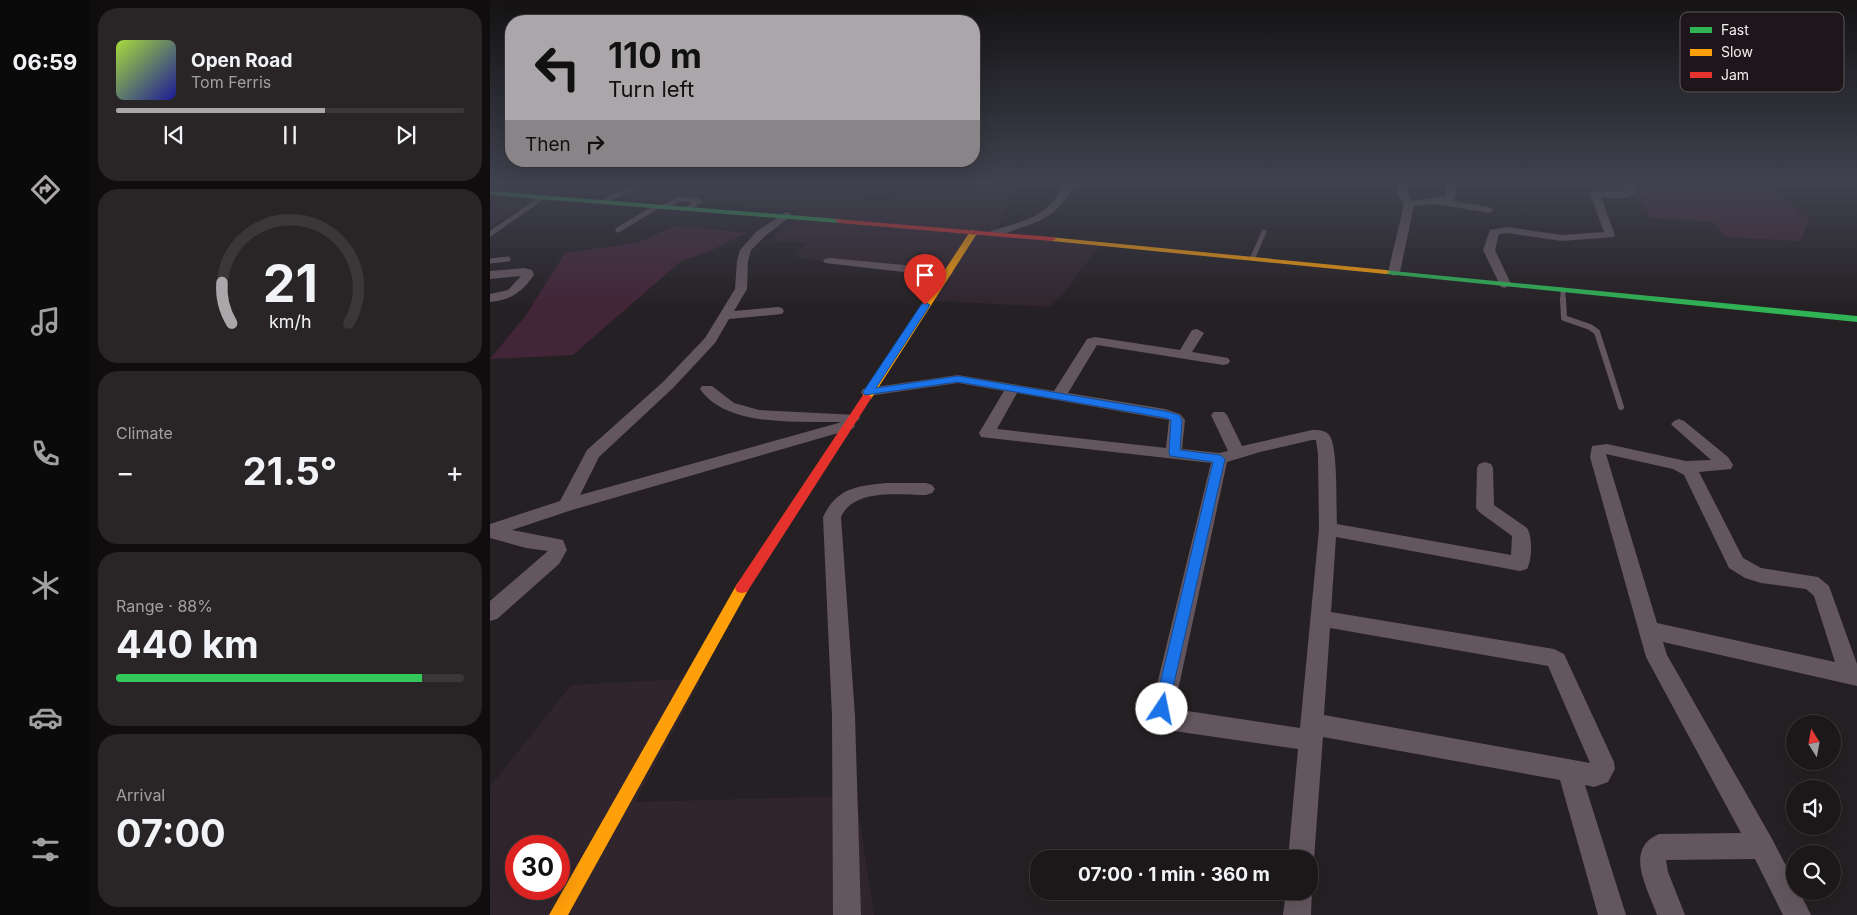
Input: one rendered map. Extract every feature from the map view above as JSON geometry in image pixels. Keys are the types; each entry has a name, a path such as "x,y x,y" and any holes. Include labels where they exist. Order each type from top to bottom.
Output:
{"main road":[{"path":"882,224 1253,257 1857,319"},
{"path":"558,915 743,586 947,272 985,232"}],"street":[{"path":"568,505 584,470 594,454 668,385 710,340 741,289 743,280 742,260 747,246 776,224"},
{"path":"985,232 1018,224"},
{"path":"1394,272 1405,224"},
{"path":"1505,284 1489,250 1494,232 1507,230 1562,238 1583,235 1610,235 1607,224"},
{"path":"829,261 947,272"},
{"path":"490,275 528,272 528,275 513,294 502,298 490,298"},
{"path":"726,315 778,311"},
{"path":"1184,354 1197,333"},
{"path":"1059,395 1092,342 1095,341 1223,361"},
{"path":"868,392 958,379 1059,395 1175,417 1174,453"},
{"path":"1013,388 987,433 1174,453 1228,456 1312,435 1321,436 1326,454 1328,529 1302,850"},
{"path":"707,389 730,406 758,415 850,422"},
{"path":"1219,415 1228,456 1162,709 1167,719 1311,732 1594,775 1600,774 1603,770 1602,762 1554,658 1320,618"},
{"path":"491,531 568,505 850,422"},
{"path":"1679,424 1725,465 1685,467 1607,449 1598,450 1597,453 1657,657 1762,846 1797,915"},
{"path":"1685,467 1691,472 1736,562 1744,570 1758,575 1811,582 1818,586 1822,592 1853,676"},
{"path":"1328,529 1520,564 1521,533 1484,508 1485,468"},
{"path":"847,915 842,650 832,517 834,509 841,501 855,495 887,488 926,489"},
{"path":"490,613 552,559 558,550 557,546 526,541 491,531"},
{"path":"1648,630 1853,676"},
{"path":"1569,771 1612,915"},
{"path":"1671,915 1654,872 1652,856 1659,847 1762,846"},
{"path":"1297,915 1298,900"}],"lane":[{"path":"490,234 504,224"},
{"path":"618,230 630,224"},
{"path":"1253,257 1264,232"},
{"path":"490,261 508,259"},
{"path":"1563,290 1564,318 1571,322 1592,326 1597,332 1621,407"}],"shaded area":[{"path":"788,224 1000,224 996,233 1099,246 1063,294 1050,307 924,300 941,271 839,264 793,256 808,243 770,241"},
{"path":"1715,224 1807,224 1800,241 1726,237"},
{"path":"675,226 746,233 710,251 680,262 573,355 490,359 526,315 565,253 637,243"},
{"path":"702,678 635,802 856,796 874,915 490,915 490,787 571,685"}],"traffic: fast":[{"path":"1386,272 1857,319"}],"traffic: slow":[{"path":"867,397 974,232"},
{"path":"1052,239 1386,272"},
{"path":"558,915 742,588"}],"traffic: jam":[{"path":"871,224 1052,239"},
{"path":"742,588 867,397"}],"route":[{"path":"925,305 868,392 958,379 1165,414 1175,417 1177,420 1174,453 1220,459 1162,709"}]}
